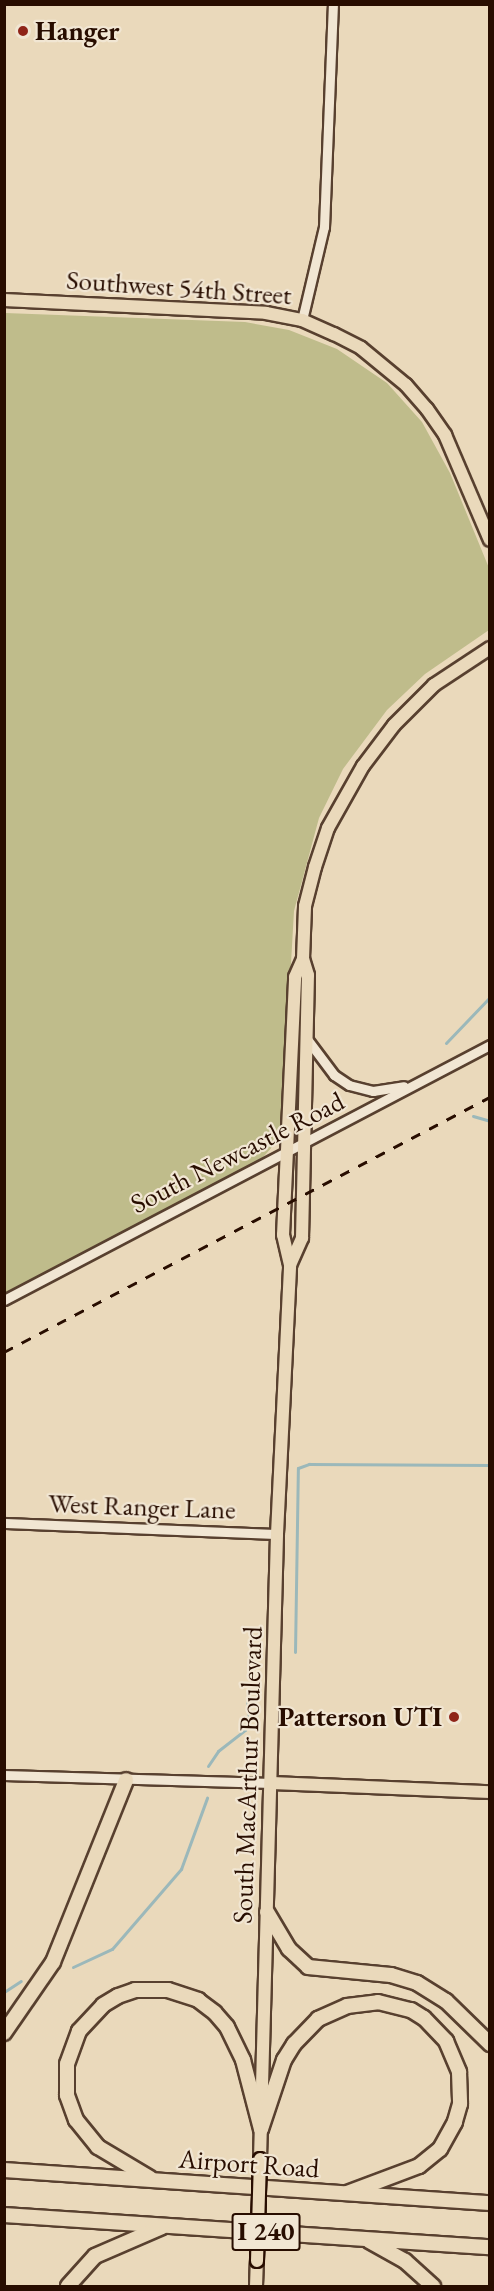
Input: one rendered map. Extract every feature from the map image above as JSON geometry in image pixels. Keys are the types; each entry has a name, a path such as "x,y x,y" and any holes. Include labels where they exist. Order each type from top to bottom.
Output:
{"highway":[{"path":"4,2033 53,1962 126,1780"},
{"path":"267,1912 289,1949 308,1967 391,1975 417,1983 446,2001 489,2044"},
{"path":"154,2181 98,2147 76,2120 67,2094 67,2064 79,2031 103,2005 118,1996 135,1990 168,1990 198,2000 215,2013 227,2027 243,2060 261,2129"},
{"path":"261,2129 284,2060 294,2044 318,2019 347,2006 378,2002 411,2010 424,2018 446,2041 459,2072 460,2104 455,2122 440,2149 419,2166 347,2193"},
{"name":"Airport Road","path":"4,2170 489,2203"},
{"name":"I 240","path":"4,2215 489,2247"},
{"path":"68,2286 95,2256 167,2226"},
{"path":"365,2239 405,2261 432,2286"}],"main road":[{"name":"Southwest 54th Street","path":"4,300 221,309 302,320 361,348 420,401 445,435 489,540"},
{"name":"South MacArthur Boulevard","path":"290,1265 302,1238 308,975 303,959 305,906 315,867 328,828 363,766 434,684 489,648"},
{"name":"South MacArthur Boulevard","path":"256,2286 272,1783 277,1534 290,1265 284,1234 295,977 303,959"},
{"path":"272,1783 489,1792"}],"street":[{"path":"302,320 324,227 333,4"},
{"path":"307,1039 334,1075 349,1084 373,1091 418,1083"},
{"name":"South Newcastle Road","path":"4,1299 489,1045"},
{"name":"West Ranger Lane","path":"4,1523 277,1534"},
{"path":"4,1775 272,1783"}],"shaded area":[{"path":"5,313 245,322 289,330 337,349 387,383 422,422 450,473 489,568 489,630 425,674 387,710 343,769 319,818 294,911 282,1121 273,1146 257,1164 5,1296"}],"waterway":[{"path":"446,1043 490,997"},
{"path":"473,1116 490,1121"},
{"path":"295,1652 298,1468 309,1464 490,1465"},
{"path":"208,1766 218,1751 245,1730 249,1718 247,1700"},
{"path":"73,1967 112,1949 181,1869 207,1798"},
{"path":"4,1992 21,1981"}],"railway":[{"path":"4,1352 490,1097"}],"place":[{"name":"Hanger","path":"23,31"},
{"name":"Patterson UTI","path":"454,1717"}]}
